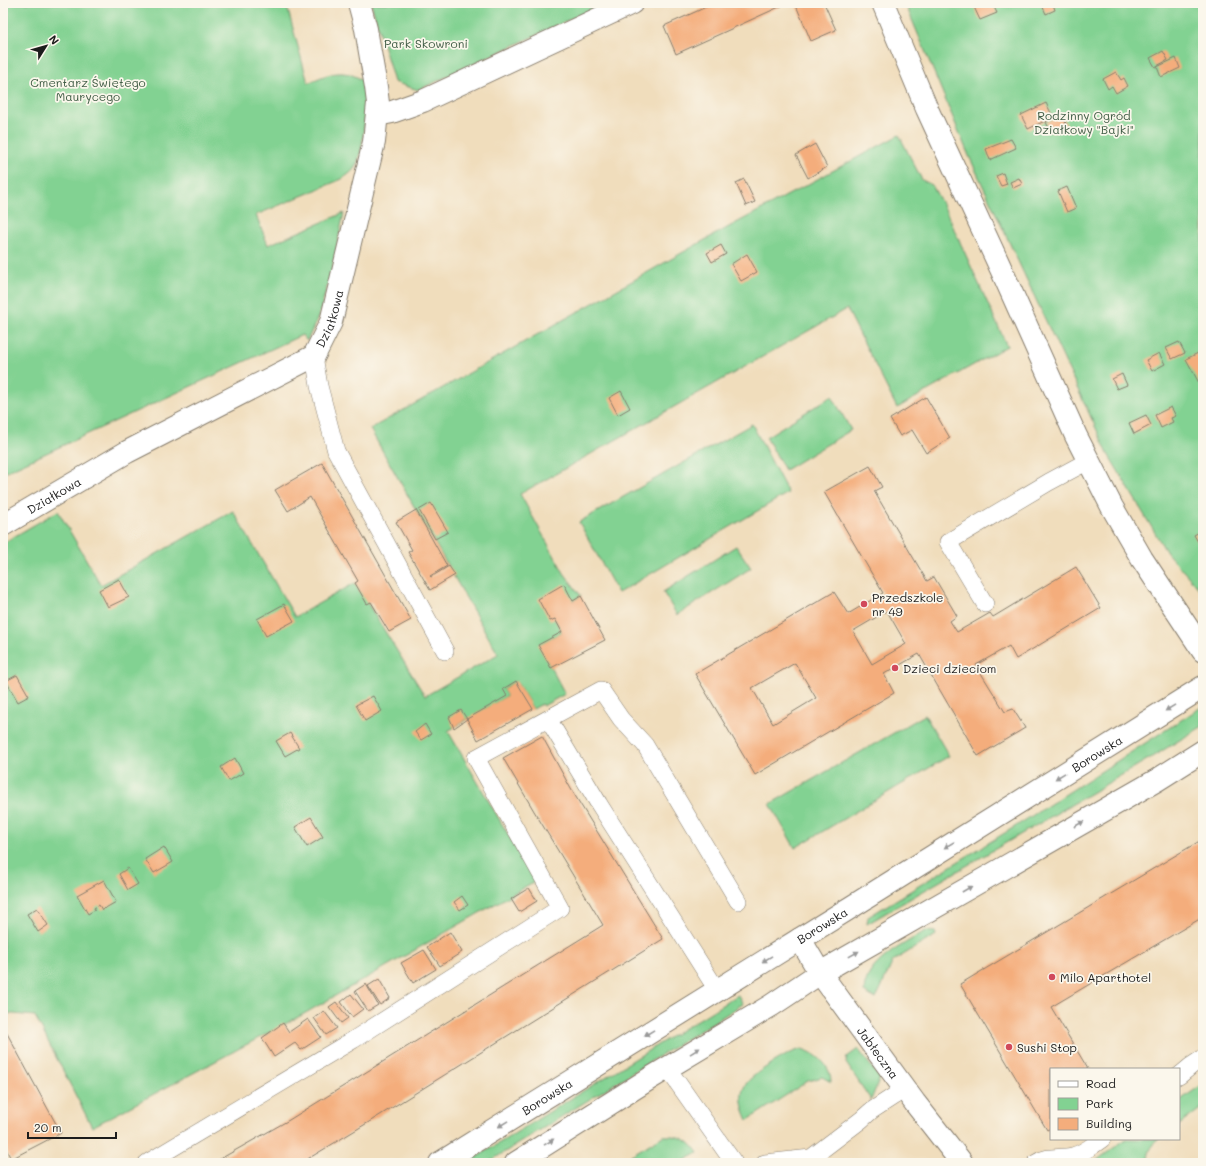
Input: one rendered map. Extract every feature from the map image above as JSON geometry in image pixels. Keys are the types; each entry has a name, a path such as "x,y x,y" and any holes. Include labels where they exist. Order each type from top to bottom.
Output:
{"street":[{"name":"Działkowa","path":"3,524 127,452 314,356 331,322 374,142 378,103 371,53 359,3"},
{"path":"377,115 392,112 423,101 632,3"},
{"path":"883,3 927,109 1088,461 1142,559 1203,651"},
{"name":"Borowska","path":"440,1163 1203,687"},
{"path":"516,1163 820,973 1157,780 1203,751"},
{"name":"Jabłeczna","path":"800,939 820,973 904,1088 962,1163"}],"lane":[{"path":"314,356 319,386 336,451 445,651"},
{"path":"985,604 948,542 1049,482 1088,461"},
{"path":"147,1163 353,1040 560,908 476,758 601,690 621,719 645,745 738,901"},
{"path":"548,719 599,804 717,990"},
{"path":"1180,1075 1203,1058"},
{"path":"668,1069 734,1163"},
{"path":"765,1163 816,1160 871,1111 904,1088"},
{"path":"1036,1163 1043,1158 1073,1156 1088,1149 1101,1140"}],"green space":[{"name":"Cmentarz Świętego Maurycego","path":"3,3 286,3 308,83 336,73 350,74 357,77 365,82 365,114 361,151 353,170 342,179 256,215 268,245 344,213 332,269 319,315 307,341 302,335 3,473"},
{"name":"Park Skowroni","path":"371,3 605,3 418,90 394,82"},
{"name":"Rodzinny Ogród Działkowy \"Bajki\"","path":"905,3 1203,3 1203,593 1167,553 1108,454 969,156"},
{"path":"899,135 922,180 932,185 945,209 1007,346 897,408 847,309 520,494 564,573 581,596 552,613 562,632 539,645 565,694 543,706 542,704 533,709 516,681 503,689 507,696 448,731 535,881 302,1015 92,1127 35,1016 3,1013 3,543 58,511 101,585 233,511 295,617 355,583 425,696 498,654 370,429 703,241"},
{"path":"832,396 851,430 785,470 766,437"},
{"path":"752,424 788,493 618,593 579,522"},
{"path":"736,546 751,568 677,615 663,592"},
{"path":"1203,706 1203,726 867,924 868,917 1016,826"},
{"path":"925,715 949,756 795,848 770,804"},
{"path":"925,931 935,932 936,935 893,961 876,999 864,992 866,981 878,963 896,949"},
{"path":"738,995 743,1004 487,1163 467,1163"},
{"path":"802,1049 812,1053 826,1065 831,1082 822,1077 808,1081 748,1120 742,1100 744,1086 762,1070 790,1053"},
{"path":"858,1049 880,1078 871,1100 846,1063 847,1057"},
{"path":"1203,1084 1203,1107 1180,1124 1180,1100"},
{"path":"663,1136 679,1137 691,1144 698,1153 680,1163 618,1163"},
{"path":"1125,1140 1159,1140 1151,1149 1148,1163 1093,1163"}],"building":[{"path":"715,3 788,3 676,54 664,26"},
{"path":"795,3 824,3 836,30 811,41"},
{"path":"983,3 992,3 997,13 980,20 974,7"},
{"path":"1041,3 1056,3 1053,4 1055,10 1046,14"},
{"path":"1163,51 1168,60 1155,67 1150,58"},
{"path":"1176,58 1180,68 1161,77 1157,67"},
{"path":"1116,72 1121,80 1124,78 1128,86 1116,93 1112,86 1108,89 1103,79"},
{"path":"1046,103 1053,117 1028,129 1021,115"},
{"path":"1062,115 1067,126 1051,133 1046,122"},
{"path":"1011,139 1016,148 990,160 986,149"},
{"path":"815,144 827,167 808,178 796,155"},
{"path":"1003,173 1007,184 1001,186 996,176"},
{"path":"1019,178 1022,184 1013,188 1010,182"},
{"path":"744,179 755,202 746,206 736,183"},
{"path":"1067,187 1076,208 1067,212 1058,191"},
{"path":"721,245 726,254 712,262 707,253"},
{"path":"747,254 757,272 741,281 731,264"},
{"path":"1179,342 1185,353 1172,359 1166,348"},
{"path":"1200,352 1203,358 1203,381 1199,383 1186,359"},
{"path":"1159,353 1165,364 1152,371 1146,360"},
{"path":"1122,374 1127,385 1117,389 1112,379"},
{"path":"621,391 630,408 618,415 609,398"},
{"path":"926,397 950,438 926,453 912,430 900,436 890,419"},
{"path":"1171,407 1176,416 1171,418 1173,422 1161,428 1155,415"},
{"path":"1146,415 1151,425 1134,434 1129,423"},
{"path":"322,463 411,620 389,632 371,602 367,604 355,583 358,581 310,497 288,511 275,490"},
{"path":"870,466 882,487 874,491 927,581 934,577 957,616 950,621 957,632 990,613 993,617 1076,567 1101,608 1016,659 1009,646 976,665 1005,712 1013,709 1025,728 978,756 919,654 884,674 894,693 755,775 695,674 834,592 848,614 883,593 824,492","holes":["887,611 906,644 872,664 853,631","795,663 816,698 773,724 752,688"]},
{"path":"431,503 448,532 435,539 419,510"},
{"path":"416,510 447,566 430,576 431,577 449,566 455,575 430,590 408,552 412,550 396,522"},
{"path":"1203,530 1203,546 1201,547 1194,535"},
{"path":"119,579 129,597 108,607 99,590"},
{"path":"564,584 573,601 581,596 605,640 551,668 538,645 562,632 555,619 550,621 538,599"},
{"path":"284,604 294,621 266,636 257,619"},
{"path":"17,675 29,696 18,702 6,681"},
{"path":"516,681 533,709 478,740 467,719 507,696 503,689"},
{"path":"373,696 382,711 365,721 356,705"},
{"path":"461,710 467,719 454,728 449,717"},
{"path":"425,724 431,734 421,740 415,732"},
{"path":"290,733 299,748 285,756 276,741"},
{"path":"542,736 571,789 663,939 301,1163 213,1163 289,1120 603,925 503,758"},
{"path":"235,758 243,773 229,781 221,767"},
{"path":"311,817 323,837 307,847 295,827"},
{"path":"1203,839 1203,917 1051,1007 1087,1068 1050,1068 1050,1128 1047,1130 960,984"},
{"path":"164,847 173,862 154,873 145,859"},
{"path":"128,868 138,884 128,890 119,874"},
{"path":"104,880 116,902 102,910 99,905 94,908 95,910 88,914 77,895"},
{"path":"529,888 537,901 519,912 511,899"},
{"path":"462,896 468,905 460,910 454,902"},
{"path":"37,908 48,925 38,932 27,914"},
{"path":"450,932 462,952 440,966 427,947"},
{"path":"424,950 436,969 413,983 401,963"},
{"path":"379,979 390,998 380,1005 368,986"},
{"path":"366,984 378,1005 368,1011 355,991"},
{"path":"351,994 363,1009 352,1017 341,1002"},
{"path":"336,1002 348,1018 341,1023 329,1007"},
{"path":"324,1011 337,1028 326,1035 314,1018"},
{"path":"308,1019 321,1037 301,1050 295,1043 274,1057 262,1038 283,1023 289,1032"},
{"path":"3,1026 61,1133 11,1159 3,1143"}],"place":[{"name":"Przedszkole nr 49","path":"864,604"},
{"name":"Dzieci dzieciom","path":"895,668"},
{"name":"Milo Aparthotel","path":"1052,977"},
{"name":"Sushi Stop","path":"1009,1047"}]}
